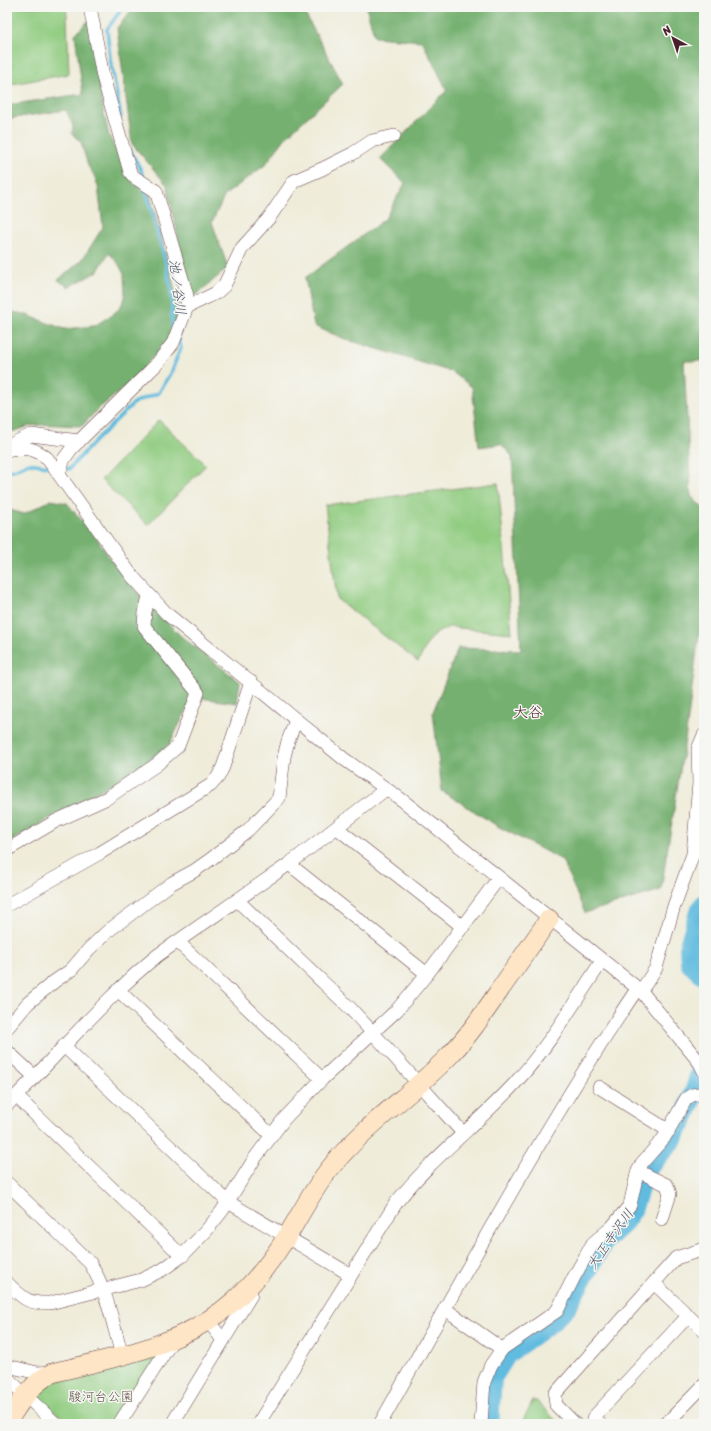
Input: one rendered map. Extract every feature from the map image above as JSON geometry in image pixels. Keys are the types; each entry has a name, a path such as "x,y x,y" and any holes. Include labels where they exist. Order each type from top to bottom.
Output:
{"street":[{"path":"59,473 64,459 72,448 156,365 166,353 173,343 187,307 187,296 156,191 134,178 130,172 103,77 90,7"},
{"path":"187,307 216,293 224,286 242,248 269,218 294,181 352,154 372,141 394,136"},
{"path":"8,450 14,443 31,435 79,441"},
{"path":"8,450 29,448 38,451 47,458 132,576 167,614 344,759 402,800 498,879 639,990 702,1067"},
{"path":"7,850 56,821 107,798 156,765 178,746 198,693 144,626 145,612 149,596"},
{"path":"7,905 100,853 211,785 223,768 251,682"},
{"path":"7,1028 28,1003 71,970 89,949 108,931 150,898 172,883 194,871 242,835 279,798 285,751 296,720"},
{"path":"380,1424 548,1129 597,1049 656,968 674,906 693,854 699,783 698,749 704,735"},
{"path":"182,1256 12,1101 34,1076 118,990 140,970 290,864 386,789"},
{"path":"337,828 463,927"},
{"path":"290,864 427,974"},
{"path":"7,1283 25,1300 37,1304 50,1303 141,1280 162,1270 182,1256 206,1231 228,1202 254,1158 271,1135 302,1099 322,1079 397,1010 427,974 498,879"},
{"path":"238,901 349,1007 463,1134"},
{"path":"7,1422 38,1381 52,1373 151,1347 174,1338 208,1321 249,1287 262,1273 330,1168 366,1130 448,1058 469,1034 549,919"},
{"path":"178,942 322,1079"},
{"path":"258,1424 396,1203 414,1180 499,1100 517,1081 545,1045 602,961"},
{"path":"118,990 271,1135"},
{"path":"64,1046 228,1202 351,1275"},
{"path":"7,1051 34,1076"},
{"path":"599,1087 668,1131"},
{"path":"481,1424 484,1382 491,1365 502,1349 557,1311 593,1243 612,1227 630,1205 642,1173 642,1163 656,1149 668,1131 686,1098 699,1094"},
{"path":"642,1173 667,1185 670,1194 662,1219"},
{"path":"7,1183 90,1263 98,1276 103,1290 122,1355"},
{"path":"575,1424 556,1405 555,1394 676,1258 702,1252"},
{"path":"654,1283 704,1331"},
{"path":"172,1424 251,1295 249,1287"},
{"path":"445,1309 502,1349"},
{"path":"600,1424 593,1418 688,1316"},
{"path":"208,1321 223,1340"},
{"path":"119,1424 174,1338"},
{"path":"7,1366 38,1374 63,1371"},
{"path":"7,1378 56,1424"},
{"path":"666,1424 704,1385"}],"green space":[{"path":"7,7 66,7 69,74 7,85"},
{"path":"134,7 303,7 302,8 343,84 287,136 265,165 225,195 212,222 228,268 191,299 167,185 132,144 117,28"},
{"path":"366,7 704,7 704,361 684,361 691,496 704,509 704,596 686,734 661,890 585,913 562,860 499,827 442,791 433,712 458,648 521,650 512,456 501,444 479,447 472,387 452,372 345,339 314,326 305,278 385,219 405,183 380,159 447,90 422,41 375,37"},
{"path":"89,20 103,109 109,136 132,182 150,195 179,305 177,329 142,370 124,388 98,409 82,426 37,425 7,431 7,311 24,314 64,329 94,326 112,315 120,308 125,297 124,274 118,263 109,253 97,272 69,287 58,280 82,260 103,227 98,186 94,175 88,166 81,142 72,134 73,126 66,110 7,119 7,105 83,94 75,34"},
{"path":"159,420 206,465 148,525 101,480"},
{"path":"498,483 512,633 449,627 435,634 427,644 418,662 337,599 325,505"},
{"path":"51,500 67,503 98,540 115,566 144,600 182,637 240,682 237,703 193,697 169,745 137,770 53,816 7,844 7,509 24,514"},
{"name":"駿河台公園","path":"155,1354 157,1360 115,1424 61,1424 34,1399 40,1386"},
{"path":"533,1401 537,1401 559,1424 521,1424"}],"waterway":[{"name":"池ノ谷川","path":"121,117 110,58 107,29 123,7"},
{"name":"池ノ谷川","path":"130,150 141,170 143,178"},
{"name":"池ノ谷川","path":"145,188 169,279 172,326 174,330"},
{"name":"池ノ谷川","path":"64,468 69,469 135,402 159,393 172,370 181,347 178,340"},
{"name":"池ノ谷川","path":"7,471 14,470 29,463 48,466"},
{"name":"大正寺沢川","path":"704,904 698,915 689,946 690,963 704,976"},
{"name":"大正寺沢川","path":"489,1424 492,1378 507,1354 550,1323 566,1307 605,1240 622,1225 632,1210 645,1171 672,1140 685,1116 696,1087 704,1058"}],"district":[{"name":"大谷","path":"528,712"}]}
